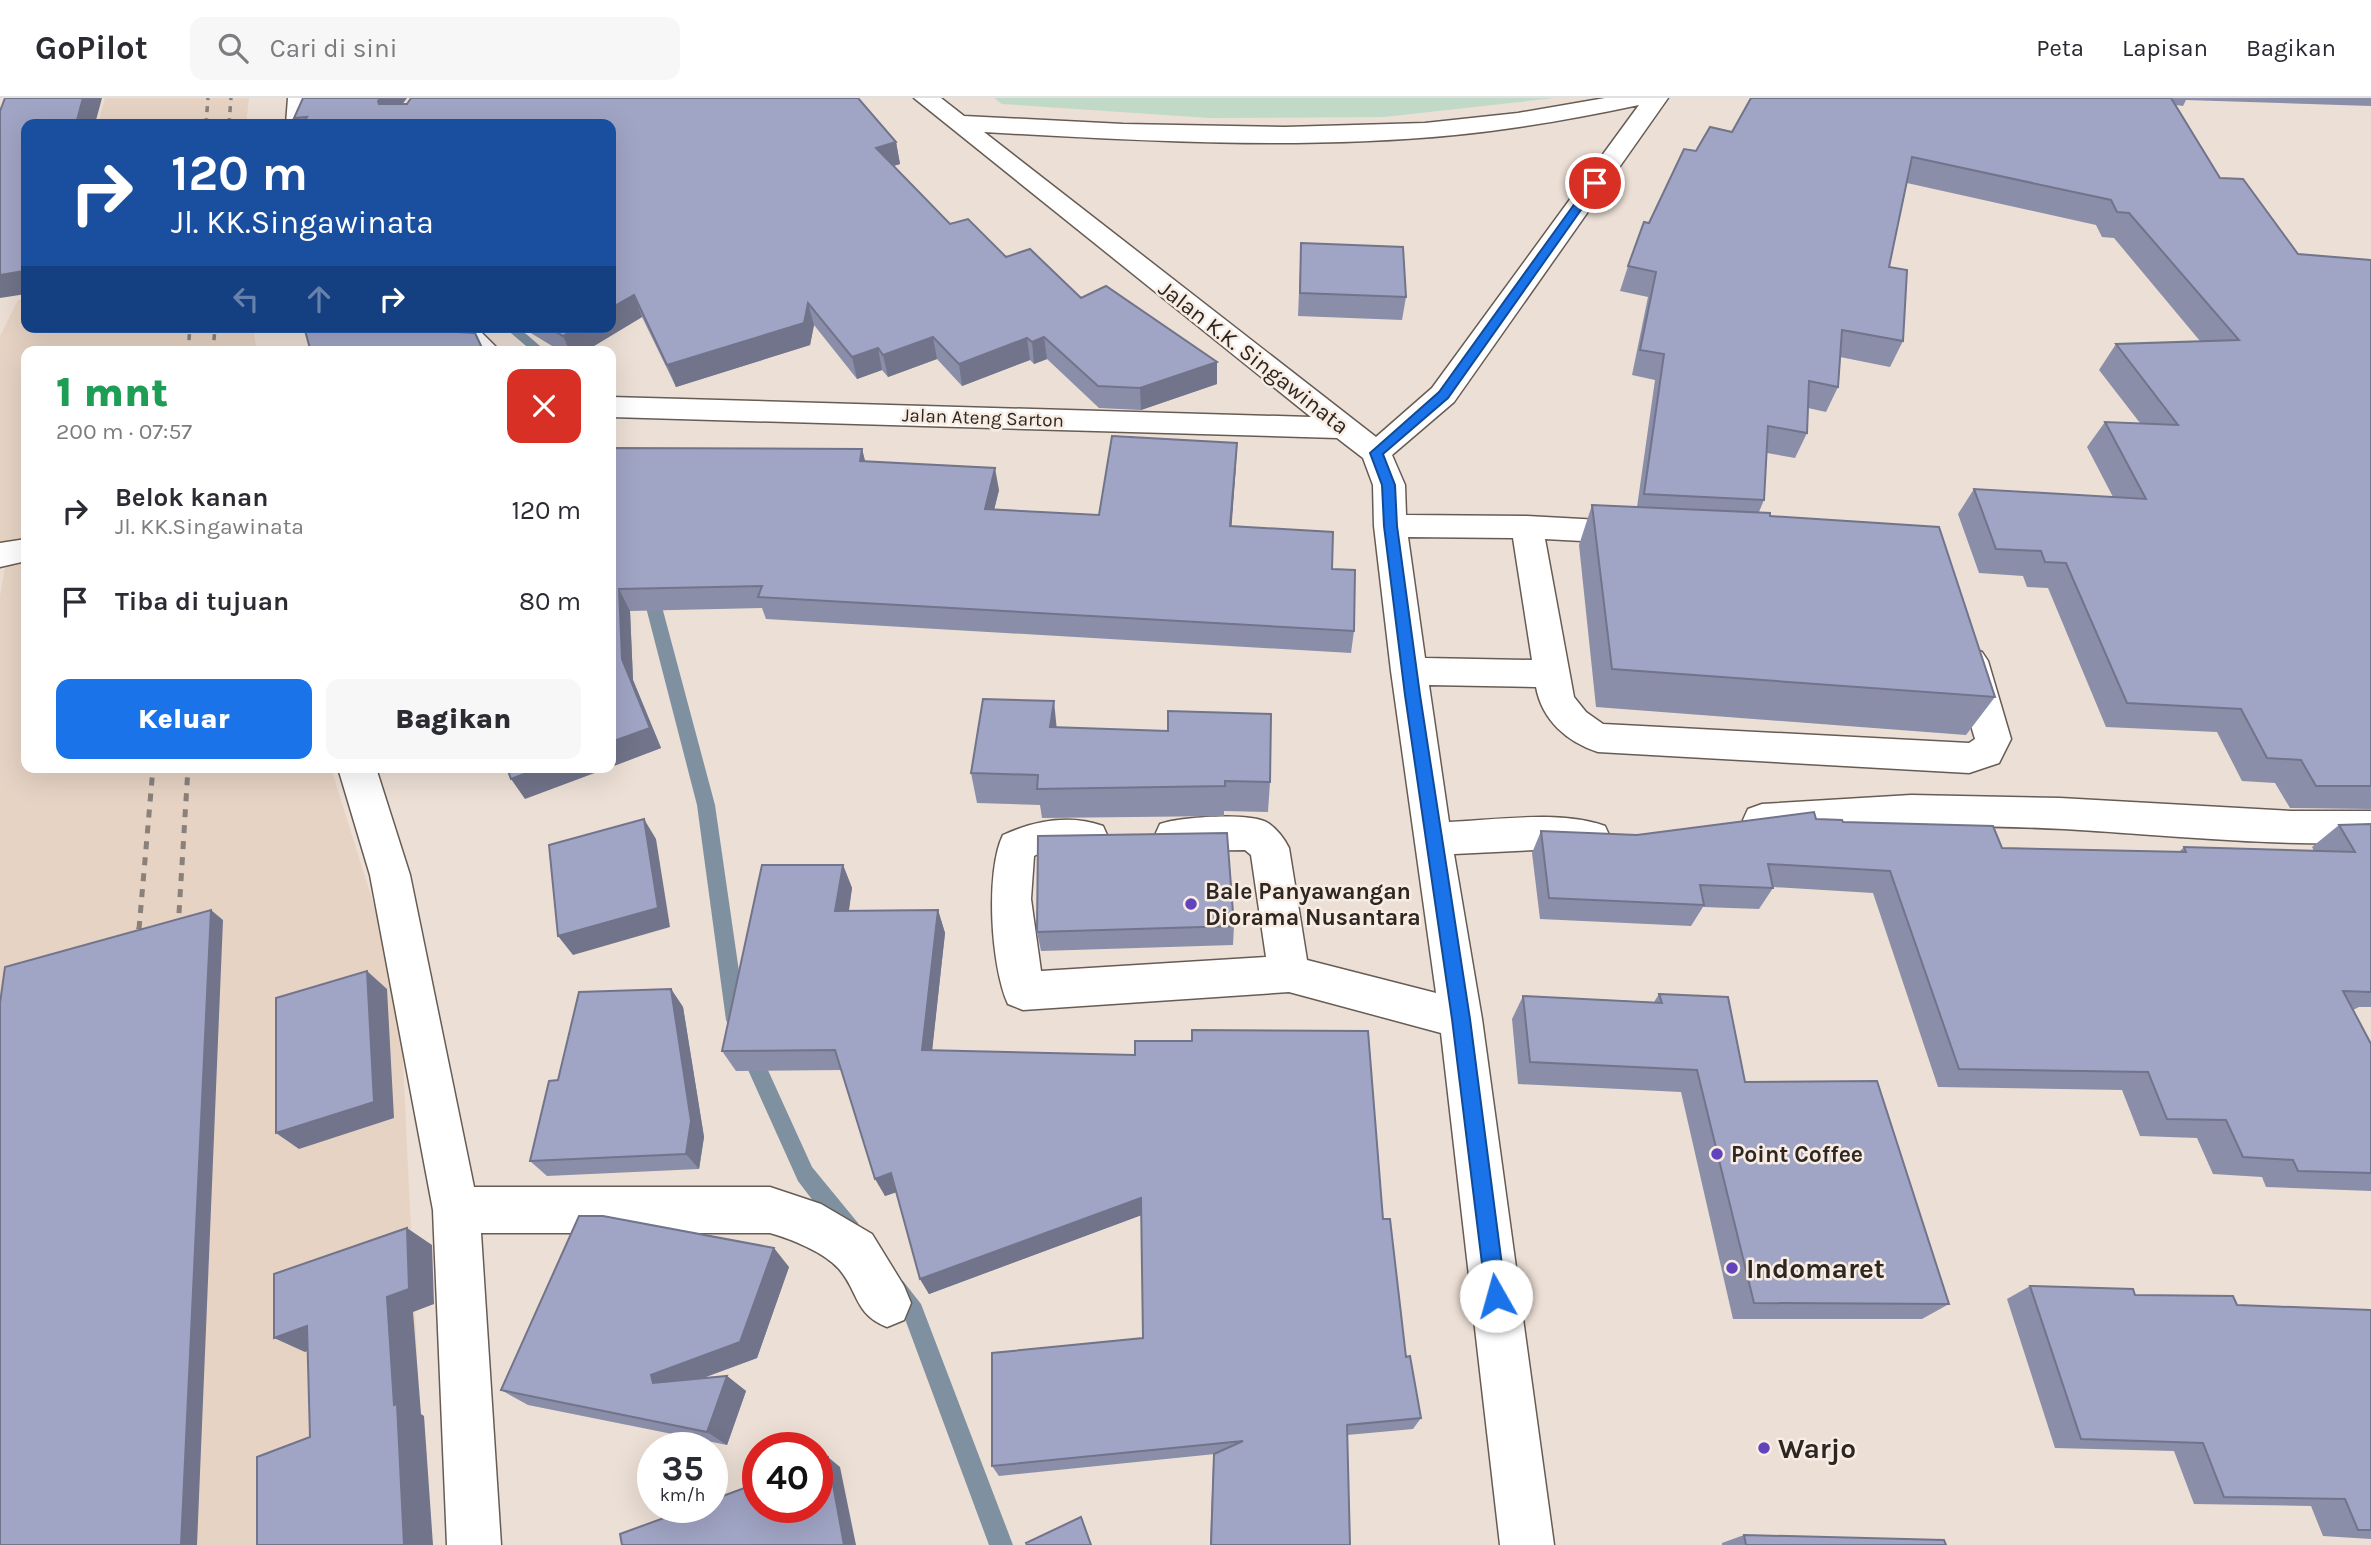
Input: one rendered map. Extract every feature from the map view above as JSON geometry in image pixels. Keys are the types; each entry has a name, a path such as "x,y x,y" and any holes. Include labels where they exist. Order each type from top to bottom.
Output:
{"street":[{"path":"299,119 300,98"},
{"name":"Jalan K.K. Singawinata","path":"926,98 1376,453"},
{"path":"960,123 1183,135 1396,132 1495,122 1640,98"},
{"path":"1528,1545 1461,1019 1409,671 1390,526 1389,485 1376,453 1443,395 1656,98"},
{"path":"466,333 480,346"},
{"name":"Jalan Ateng Sarton","path":"618,407 1342,428"},
{"path":"1390,526 1527,527 1666,535"},
{"path":"1527,527 1552,674 1561,709 1577,727 1598,738 1969,758 1985,755 1992,748 1993,739 1961,634"},
{"path":"0,555 21,551"},
{"path":"1409,671 1552,674"},
{"path":"359,773 390,875 456,1210 474,1545"},
{"path":"1730,825 1808,814 1934,809 2029,811 2321,829 2371,827"},
{"path":"1289,974 1269,848 1254,834 1037,838 1017,846 1010,863 1017,958 1024,991 1289,974 1461,1019"},
{"path":"1432,839 1536,834 1626,838"},
{"path":"456,1210 770,1210 805,1220 855,1251 887,1303"}],"shaded area":[{"path":"105,98 249,98 247,119 99,119"},
{"path":"18,300 21,300 21,333 254,333 256,346 21,346 21,773 333,773 385,941 402,1041 426,1545 0,1545 0,596 8,550 0,551 0,336"}],"green space":[{"path":"994,98 1554,98 1384,117 1210,118 1002,104"}],"building":[{"path":"5,98 83,98 77,119 21,119 21,272 0,275 0,111"},
{"path":"303,98 381,98 379,104 407,104 411,98 858,98 896,142 876,148 950,224 968,219 1006,257 1030,249 1081,298 1106,286 1217,362 1140,388 1098,386 1044,337 1032,342 1027,338 959,364 933,337 883,355 878,348 852,357 808,303 804,323 667,365 634,295 616,305 616,119 294,118"},
{"path":"1751,98 2171,98 2220,178 2243,179 2298,254 2371,260 2371,786 2316,786 2301,760 2267,758 2241,709 2127,703 2066,563 2045,562 2041,551 1996,549 1974,489 2146,499 2105,422 2178,425 2116,344 2239,340 2129,213 2117,212 2111,200 1912,157 1889,267 1907,270 1903,341 1842,330 1838,387 1809,381 1807,433 1768,426 1764,500 1644,494 1664,354 1640,350 1656,272 1628,266 1644,222 1649,223 1684,149 1696,151 1710,127 1732,132"},
{"path":"1301,243 1403,247 1406,297 1300,293"},
{"path":"306,333 475,333 481,346 309,346"},
{"path":"1112,436 1237,443 1230,526 1333,532 1332,569 1355,570 1354,631 758,597 762,586 619,589 622,659 650,728 616,740 616,448 862,449 860,461 995,468 985,509 1099,515"},
{"path":"1592,505 1770,513 1770,516 1939,527 1995,697 1612,669"},
{"path":"983,699 1054,701 1050,727 1168,731 1168,711 1271,714 1270,782 1225,781 1225,786 1037,789 1038,775 971,773"},
{"path":"509,773 527,773 511,779"},
{"path":"1814,812 1816,819 1843,822 1993,826 2002,848 2186,852 2184,847 2355,852 2339,825 2371,824 2371,992 2343,991 2371,1044 2371,1173 2298,1171 2293,1160 2243,1157 2226,1120 2167,1119 2148,1072 1959,1069 1890,871 1768,864 1773,888 1700,885 1704,905 1549,898 1541,831 1637,835"},
{"path":"644,819 658,908 558,936 549,845"},
{"path":"1227,833 1234,926 1037,932 1038,836"},
{"path":"762,865 843,865 835,911 938,910 922,1050 1135,1055 1135,1041 1192,1041 1192,1030 1368,1031 1383,1219 1390,1219 1406,1357 1410,1356 1421,1418 1347,1425 1350,1545 1211,1545 1214,1454 1243,1441 992,1466 992,1353 1143,1338 1141,1198 920,1279 891,1173 875,1179 835,1050 722,1051"},
{"path":"211,910 181,1545 0,1545 0,1003 5,967"},
{"path":"367,971 374,1102 276,1133 276,998"},
{"path":"671,989 691,1121 686,1154 530,1161 549,1081 558,1080 579,992"},
{"path":"1659,994 1728,997 1745,1082 1877,1081 1949,1304 1754,1303 1697,1070 1530,1062 1523,996 1662,1003"},
{"path":"579,1216 603,1216 774,1248 740,1342 651,1375 653,1383 727,1376 707,1432 501,1390"},
{"path":"407,1228 409,1289 387,1297 394,1405 397,1404 404,1545 257,1545 257,1457 310,1437 307,1326 274,1338 274,1274"},
{"path":"2030,1286 2133,1289 2135,1295 2233,1296 2237,1305 2371,1310 2371,1530 2358,1530 2345,1499 2224,1497 2203,1443 2081,1439"},
{"path":"833,1484 844,1545 622,1545 620,1534 650,1523 728,1523 728,1494 742,1489 742,1523 833,1523"},
{"path":"1081,1517 1091,1545 1026,1543"},
{"path":"1744,1535 1944,1540 1946,1545 1746,1545"}],"waterway":[{"path":"517,333 534,346"},
{"path":"649,588 706,805 736,1020"},
{"path":"750,1052 805,1174 850,1231"},
{"path":"895,1289 913,1312 1001,1545"}],"railway":[{"path":"206,119 208,98"},
{"path":"229,119 231,98"},
{"path":"188,346 190,333"},
{"path":"213,346 215,333"},
{"path":"139,929 153,773"},
{"path":"178,929 188,773"},
{"path":"137,949 139,928"},
{"path":"177,939 178,928"}],"place":[{"name":"Bale Panyawangan Diorama Nusantara","path":"1191,904"},
{"name":"Point Coffee","path":"1717,1154"},
{"name":"Indomaret","path":"1732,1268"},
{"name":"Warjo","path":"1764,1448"}],"route":[{"path":"1496,1296 1461,1019 1432,839 1390,526 1389,485 1376,453 1443,395 1595,183"}]}
